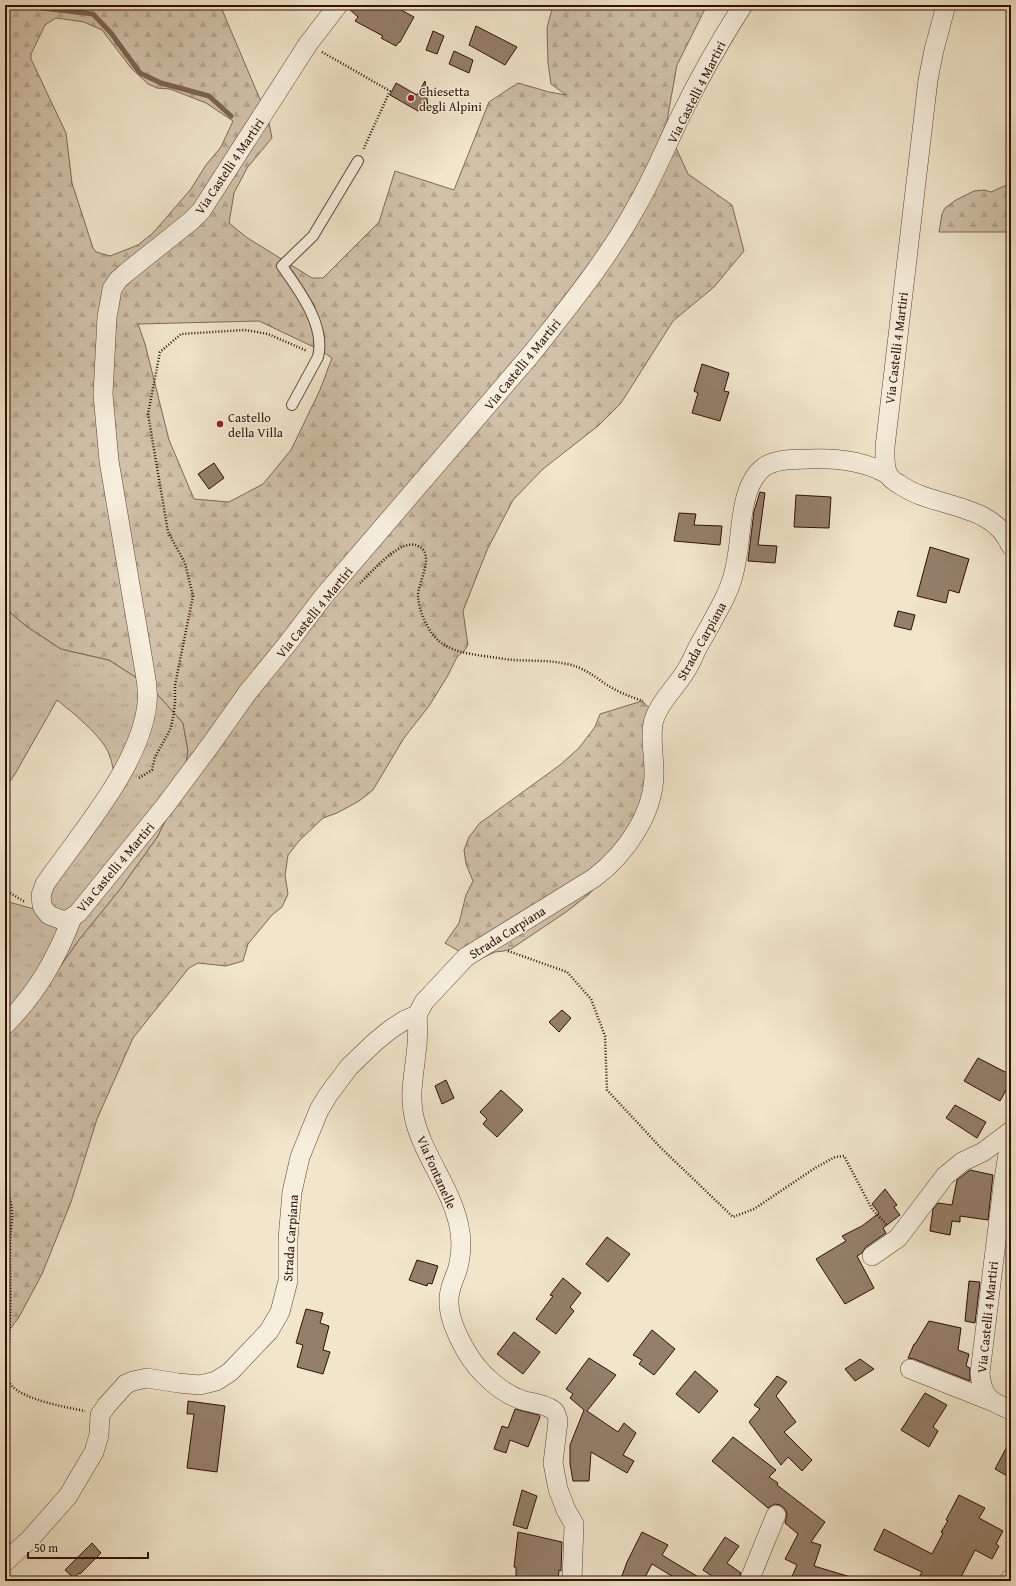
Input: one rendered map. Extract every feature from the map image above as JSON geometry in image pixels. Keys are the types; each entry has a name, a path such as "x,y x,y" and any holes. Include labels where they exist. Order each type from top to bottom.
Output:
{"street":[{"name":"Via Castelli 4 Martiri","path":"338,5 308,44 201,211 191,221 127,272 118,280 112,289 107,317 104,370 104,401 109,461 145,673 147,704 137,742 127,765 98,811 45,884 42,895 42,905 49,915 62,920 72,918 91,899 141,837 209,748 248,692 323,598 533,352 572,302 619,236 635,210 695,89 743,5"},
{"name":"Via Castelli 4 Martiri","path":"888,474 886,468 885,447 928,80 946,5"},
{"name":"Strada Carpiana","path":"100,1415 126,1384 139,1379 146,1378 200,1385 216,1382 230,1372 269,1331 280,1312 288,1280 288,1239 295,1176 308,1135 319,1110 339,1080 362,1054 391,1029 404,1020 417,1015 424,1002 466,957 594,878 605,870 626,846 644,816 650,800 654,775 652,729 654,717 661,704 686,671 727,594 733,577 737,557 746,498 750,486 760,471 765,467 783,461 825,458 875,467 888,474"},
{"path":"888,474 894,481 909,491 970,510 987,518 996,524 1008,536"},
{"path":"5,1025 43,978 60,948 72,918"},
{"name":"Via Fontanelle","path":"417,1015 416,1053 412,1088 414,1117 423,1145 450,1197 460,1232 459,1263 452,1282 448,1303 453,1322 460,1339 472,1360 491,1381 513,1396 547,1407 557,1414 558,1421 553,1463 558,1489 566,1510 574,1524 572,1581"},
{"path":"872,1256 898,1238 945,1176 962,1162 983,1152 1011,1131"},
{"name":"Via Castelli 4 Martiri","path":"991,1401 985,1393 981,1380 980,1364 1003,1185 1011,1135"},
{"path":"910,1369 1011,1410"},
{"path":"5,1562 35,1533 75,1487 94,1452 99,1435 100,1415"},
{"path":"749,1581 776,1515"}],"lane":[{"path":"292,405 318,357 320,350 317,331 308,303 282,266 312,236 358,161"}],"path":[{"path":"321,52 390,91 358,161"},
{"path":"184,640 193,596 185,563 168,532 148,414 160,352 181,334 245,330 268,334 318,357"},
{"path":"358,585 398,548 408,544 418,545 425,551 427,561 418,596 421,610 431,633 440,641 462,653 512,660 555,662 579,667 623,693 642,701 661,704"},
{"path":"480,948 498,948 567,972 591,999 605,1036 607,1090 661,1148 733,1217 754,1209 815,1168 835,1157 844,1156 872,1209 898,1238"},
{"path":"5,1180 11,1200 13,1218 10,1241 11,1309 7,1370 8,1380 22,1394 61,1406 100,1415"}],"green space":[{"path":"5,5 220,5 268,118 272,138 247,168 234,193 229,223 246,237 312,278 323,278 379,222 395,171 454,190 489,102 518,83 549,92 566,95 551,84 548,63 547,28 553,5 707,5 677,65 666,126 688,174 732,205 744,251 714,287 673,321 621,403 598,426 543,469 513,500 487,550 463,611 468,645 457,657 447,677 429,706 404,738 373,790 359,801 337,813 323,818 299,841 288,855 285,875 288,894 282,907 272,915 248,944 243,961 226,966 198,963 189,968 133,1038 97,1119 71,1202 42,1274 19,1317 5,1336 5,1011 53,977 79,940 121,888 158,836 183,783 188,751 183,723 151,687 109,660 61,649 26,626 5,608","holes":["56,18 84,22 102,30 131,68 148,84 157,88 170,89 206,103 233,121 221,147 206,165 191,189 153,233 138,245 110,256 96,252 93,248 72,183 66,133 31,59 31,54 45,25","259,321 320,350 332,358 320,390 291,450 263,484 229,502 194,499 169,440 145,344 138,324"]},
{"path":"1011,183 1011,232 939,232 942,214 945,208 956,200 974,191 984,190 991,192"},
{"path":"5,608 26,626 61,649 109,660 151,687 183,723 188,751 183,783 158,836 121,888 79,940 53,977 5,1011 5,901 34,909 116,785 112,762 106,747 94,732 57,700 15,774 5,788"},
{"path":"642,701 658,716 631,852 588,895 566,912 511,949 495,952 476,961 445,943 459,923 466,895 473,881 466,864 464,850 469,837 480,823 560,765 579,748 595,727 600,714"}],"building":[{"path":"349,5 392,5 414,17 400,42 396,46 381,38 383,36 355,21 358,17 348,8"},
{"path":"476,26 517,47 505,65 469,45"},
{"path":"433,31 444,36 437,54 426,50"},
{"path":"454,51 473,60 469,73 449,64"},
{"name":"Chiesetta degli Alpini","path":"425,81 428,107 418,111 390,95 396,83 417,95"},
{"path":"702,364 729,373 724,391 729,392 720,421 692,413 698,393 694,391"},
{"path":"214,463 224,478 209,489 198,474"},
{"path":"760,492 765,493 758,545 777,546 775,563 748,561 754,511"},
{"path":"796,495 831,497 829,528 794,527"},
{"path":"679,513 696,514 694,525 722,526 720,545 674,541"},
{"path":"930,547 969,559 959,593 949,590 946,603 917,596"},
{"path":"898,611 915,615 911,630 894,626"},
{"path":"562,1010 571,1018 559,1032 549,1022"},
{"path":"978,1058 1011,1075 1011,1081 1000,1101 964,1081"},
{"path":"446,1080 454,1098 442,1104 435,1086"},
{"path":"501,1090 523,1110 497,1137 483,1124 487,1119 480,1112"},
{"path":"955,1105 986,1122 977,1138 946,1118"},
{"path":"970,1170 993,1175 988,1220 960,1216 960,1222 952,1221 950,1235 930,1231 933,1209 938,1203 952,1205 957,1180"},
{"path":"885,1189 897,1205 894,1207 900,1215 883,1228 886,1233 866,1247 862,1253 857,1256 874,1288 845,1304 816,1259 846,1241 842,1236 862,1226 879,1213 872,1204"},
{"path":"607,1237 630,1254 608,1282 586,1264"},
{"path":"417,1260 438,1266 432,1284 428,1283 427,1286 409,1280"},
{"path":"563,1278 581,1293 570,1307 574,1311 556,1334 536,1319 553,1296 550,1295"},
{"path":"969,1281 980,1282 975,1323 965,1321"},
{"path":"306,1309 323,1313 320,1323 329,1326 323,1350 330,1352 323,1374 297,1367 303,1345 296,1343"},
{"path":"929,1321 961,1328 958,1350 969,1354 966,1366 970,1368 970,1381 908,1358 914,1344"},
{"path":"652,1330 675,1349 654,1375 639,1364 642,1360 633,1355"},
{"path":"514,1332 540,1352 523,1374 497,1354"},
{"path":"589,1358 616,1375 587,1411 618,1432 624,1423 636,1433 623,1455 634,1461 627,1473 591,1452 589,1481 573,1481 570,1464 570,1445 584,1410 570,1398 573,1394 566,1389"},
{"path":"860,1359 874,1369 855,1381 845,1369"},
{"path":"695,1371 718,1391 699,1413 676,1394"},
{"path":"777,1376 787,1382 776,1396 796,1422 784,1432 812,1460 802,1471 788,1457 781,1465 749,1422 760,1409 754,1405"},
{"path":"925,1393 947,1405 933,1427 938,1431 929,1447 901,1430"},
{"path":"188,1401 225,1406 217,1472 187,1468 194,1414 187,1414"},
{"path":"515,1409 539,1415 540,1417 528,1447 510,1440 506,1453 494,1449 502,1426 508,1428"},
{"path":"733,1437 776,1470 769,1477 778,1483 777,1485 825,1522 811,1542 821,1545 814,1566 854,1578 853,1581 790,1581 797,1565 785,1559 798,1534 785,1523 787,1514 785,1509 780,1505 775,1504 768,1508 712,1461"},
{"path":"1011,1439 1011,1478 995,1469"},
{"path":"522,1490 537,1496 527,1529 513,1525"},
{"path":"959,1495 985,1508 979,1518 1003,1531 996,1544 999,1546 992,1559 975,1550 959,1581 917,1581 922,1572 874,1550 884,1529 932,1554 943,1533 941,1532 948,1521 946,1520"},
{"path":"518,1532 562,1542 561,1571 559,1570 558,1581 516,1581 516,1567 514,1567"},
{"path":"642,1532 668,1545 662,1555 705,1581 680,1581 652,1564 643,1581 620,1581 627,1562"},
{"path":"725,1537 739,1546 727,1563 741,1573 738,1581 719,1581 703,1570"},
{"path":"92,1543 101,1553 74,1578 65,1570"}],"waterway":[{"path":"38,5 42,8 93,14 111,33 140,73 161,83 209,96 231,116"}],"place":[{"name":"Chiesetta degli Alpini","path":"411,98"},
{"name":"Castello della Villa","path":"220,424"}]}
